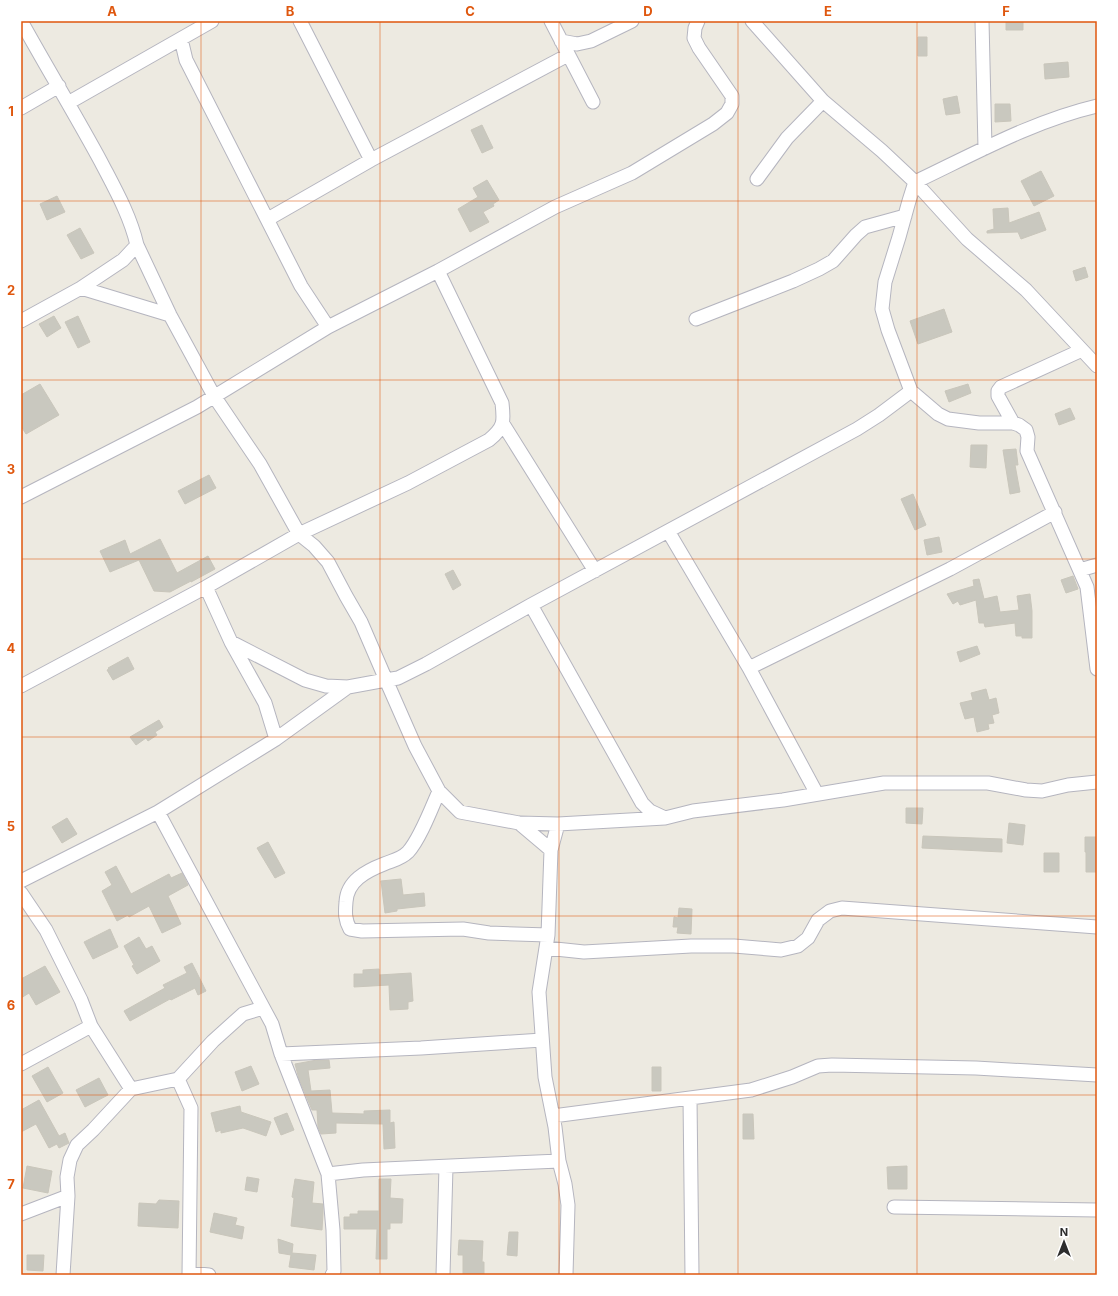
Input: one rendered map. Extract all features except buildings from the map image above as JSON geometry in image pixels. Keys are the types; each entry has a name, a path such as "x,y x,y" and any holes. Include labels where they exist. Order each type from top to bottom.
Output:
{"street":[{"path":"21,21 59,86 124,204 133,228 137,245 170,315 214,396 260,464 299,534 314,546 328,562 361,622 415,746 440,792 460,812 518,823 558,824 665,818 693,811 776,801 884,783 988,783 1026,790 1042,791 1068,785 1097,782"},
{"path":"68,103 212,21"},
{"path":"300,21 371,160"},
{"path":"551,21 594,102"},
{"path":"561,41 577,44 591,42 632,21"},
{"path":"21,498 197,407 328,327 438,271 555,207 632,173 713,124 727,113 732,104 732,96 699,48 694,38 695,28 698,21"},
{"path":"752,21 824,101 882,151 915,182 967,239 1026,290 1089,351 1097,366"},
{"path":"982,21 985,148"},
{"path":"181,39 186,60 301,286 328,327"},
{"path":"268,219 371,160 568,55"},
{"path":"21,108 59,86"},
{"path":"757,179 786,138 824,101"},
{"path":"1097,106 1047,121 985,148 915,182 885,282 882,309 884,319 910,391 938,414 948,419 979,423 1013,423 1026,430 1028,437 1027,451 1087,587 1097,668"},
{"path":"696,319 794,281 819,269 833,261 865,227 905,216"},
{"path":"21,321 81,288 123,260 137,245"},
{"path":"438,271 502,403 503,424 594,571"},
{"path":"81,288 170,315"},
{"path":"1013,423 998,396 998,391 1001,387 1089,351"},
{"path":"231,642 305,680 326,686 348,687 398,678 857,429 879,415 910,391"},
{"path":"21,686 206,587 299,534 408,483 489,440 496,434 503,424"},
{"path":"749,668 950,569 1054,512"},
{"path":"668,531 749,668 817,794"},
{"path":"1080,570 1097,565"},
{"path":"206,587 231,642 265,703 276,739"},
{"path":"531,605 642,803 650,811 665,818"},
{"path":"21,882 158,812 276,739 348,687"},
{"path":"440,792 410,850 401,859 378,866 360,876 352,883 346,897 345,915 346,922 350,929 362,931 463,929 547,941 584,952 691,946 734,946 781,950 798,946 808,938 818,920 830,911 842,908 1097,926"},
{"path":"633,820 642,803"},
{"path":"158,812 272,1024 281,1054 328,1174 334,1230 334,1271 332,1275"},
{"path":"518,823 551,850"},
{"path":"558,824 551,850 547,941 539,992 545,1077 568,1205 567,1274"},
{"path":"21,893 46,930 63,962 81,1000 91,1026 131,1089"},
{"path":"63,1275 68,1196 67,1177 70,1160 77,1145 131,1089 178,1079 213,1041 243,1014 263,1008"},
{"path":"21,1064 91,1026"},
{"path":"281,1054 421,1048 542,1040"},
{"path":"553,1116 751,1090 792,1077 818,1066 832,1064 976,1068 1097,1075"},
{"path":"178,1079 191,1108 189,1274 209,1275"},
{"path":"690,1098 692,1275"},
{"path":"328,1174 363,1170 559,1161"},
{"path":"443,1275 446,1167"},
{"path":"21,1214 68,1196"},
{"path":"894,1207 1097,1210"}]}
